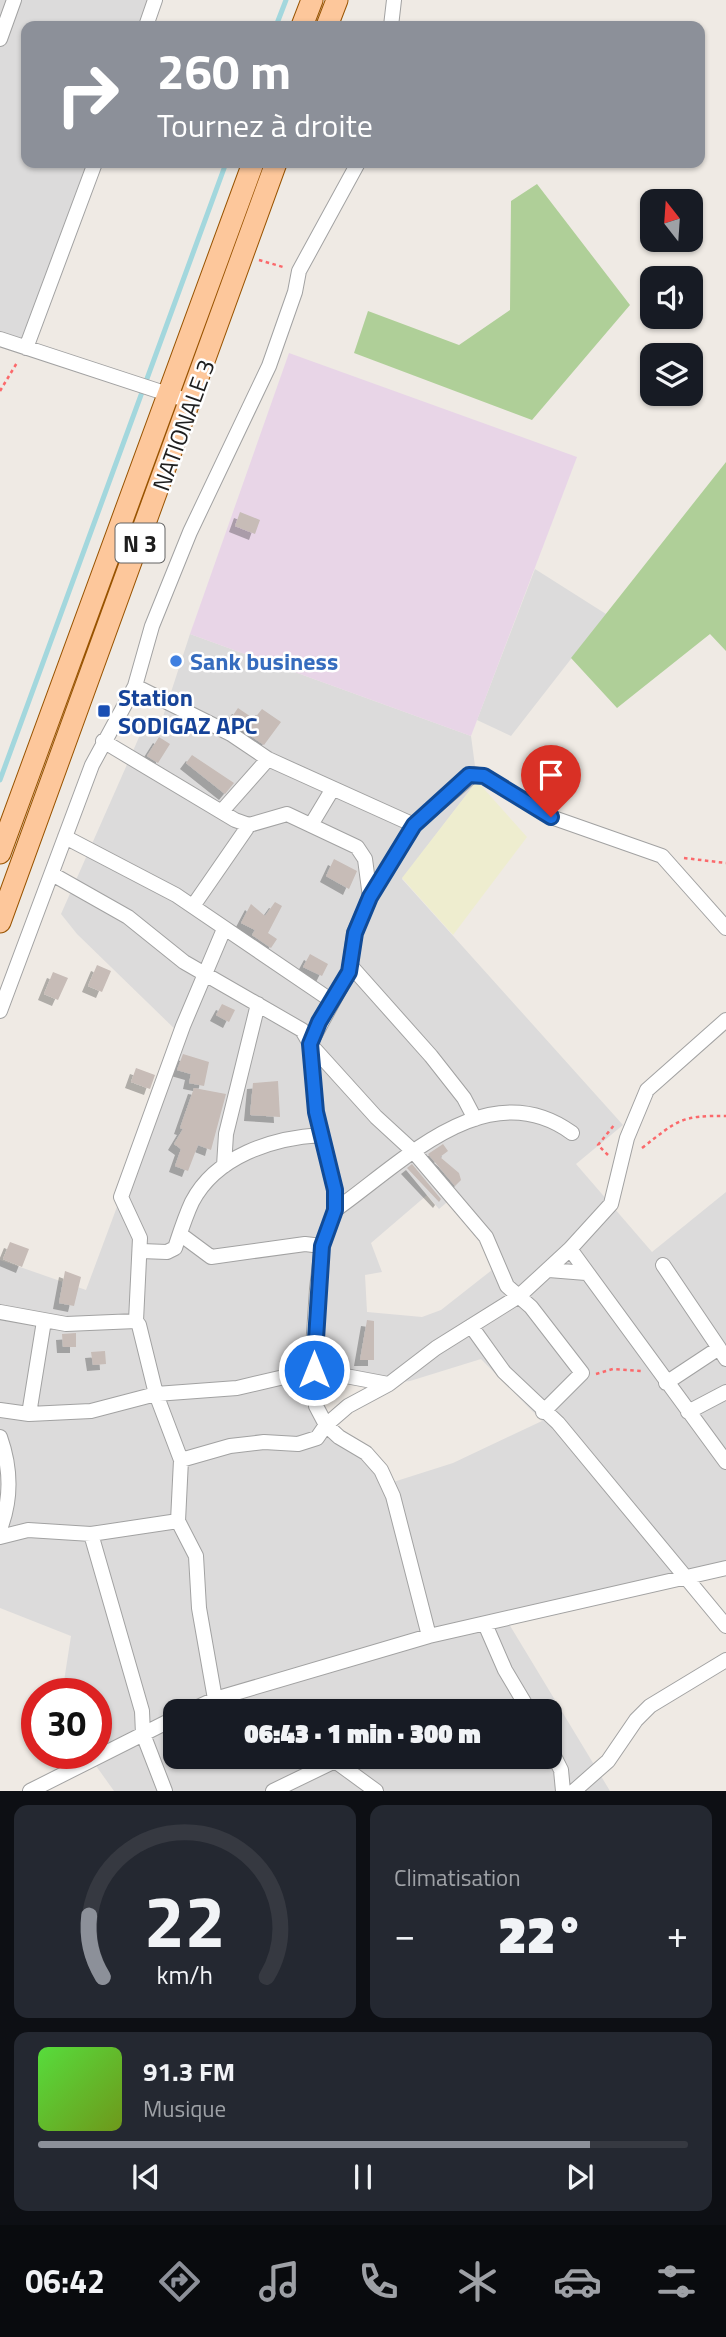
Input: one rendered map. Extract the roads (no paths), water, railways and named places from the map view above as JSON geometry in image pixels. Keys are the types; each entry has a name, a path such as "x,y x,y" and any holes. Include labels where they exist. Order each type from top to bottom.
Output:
{"main road":[{"path":"304,21 312,0"},
{"path":"329,21 337,0"},
{"name":"NATIONALE 3","path":"0,853 251,168"},
{"name":"NATIONALE 3","path":"0,922 192,402 274,168"}],"street":[{"path":"0,39 14,0"},
{"path":"148,21 155,0"},
{"path":"392,21 394,0"},
{"path":"26,348 93,168"},
{"path":"0,1011 103,741 135,686 152,626 190,532 269,366 295,292 299,271 355,168"},
{"path":"0,340 192,402"},
{"path":"135,686 231,734 268,759 414,825"},
{"path":"103,741 249,825"},
{"path":"222,811 268,759"},
{"path":"429,1636 393,1496 381,1470 366,1453 340,1437 326,1424 316,1406 314,1370 322,1246 335,1210 335,1190 321,1135 310,1064 310,1044 351,965 355,933 370,897 414,825 469,775 474,774 484,776 551,817 662,856 726,928"},
{"path":"311,825 332,790"},
{"path":"193,906 249,825 287,814 357,847 363,854 370,897"},
{"path":"65,837 193,906 332,1002"},
{"path":"52,874 128,917 155,942 207,975 298,1026 310,1044 376,1117 413,1151 486,1237 501,1276 582,1373 544,1412"},
{"path":"224,929 207,975 183,1026 121,1197 138,1231 141,1251 136,1321 142,1331 156,1395 181,1460 178,1521 195,1556 199,1608 215,1699 429,1636 726,1569"},
{"path":"351,965 431,1056 464,1098 475,1119"},
{"path":"224,1166 226,1134 258,1004"},
{"path":"181,1460 230,1446 307,1442 317,1438 326,1424 348,1406 389,1384 519,1296 570,1249 611,1204 626,1138 647,1090 726,1020"},
{"path":"335,1210 443,1131 475,1119 515,1112 551,1120 572,1133"},
{"path":"141,1251 171,1251 193,1200 224,1166 258,1148 292,1137 321,1135"},
{"path":"180,1234 211,1257 305,1244 322,1246"},
{"path":"570,1249 688,1412 720,1443 726,1462"},
{"path":"663,1265 723,1354 666,1383"},
{"path":"549,1270 586,1273"},
{"path":"0,1312 66,1324 136,1321"},
{"path":"29,1414 44,1321"},
{"path":"471,1326 504,1372 558,1423 726,1626"},
{"path":"0,1410 29,1414 91,1411 156,1395 237,1388 314,1370 389,1384"},
{"path":"688,1412 726,1392"},
{"path":"0,1437 7,1456 9,1481 6,1515 0,1529"},
{"path":"0,1537 28,1530 91,1534 178,1521"},
{"path":"91,1534 142,1711 143,1734 165,1791"},
{"path":"485,1624 505,1670 522,1699"},
{"path":"573,1791 608,1761 636,1720 650,1706 726,1660"},
{"path":"30,1791 163,1723"},
{"path":"273,1791 335,1761 376,1791"},
{"path":"561,1769 563,1791"}],"waterway":[{"path":"278,21 286,0"},
{"path":"0,780 224,168"}],"place":[{"name":"Sank business","path":"176,661"},
{"name":"Station SODIGAZ APC","path":"104,711"}]}
